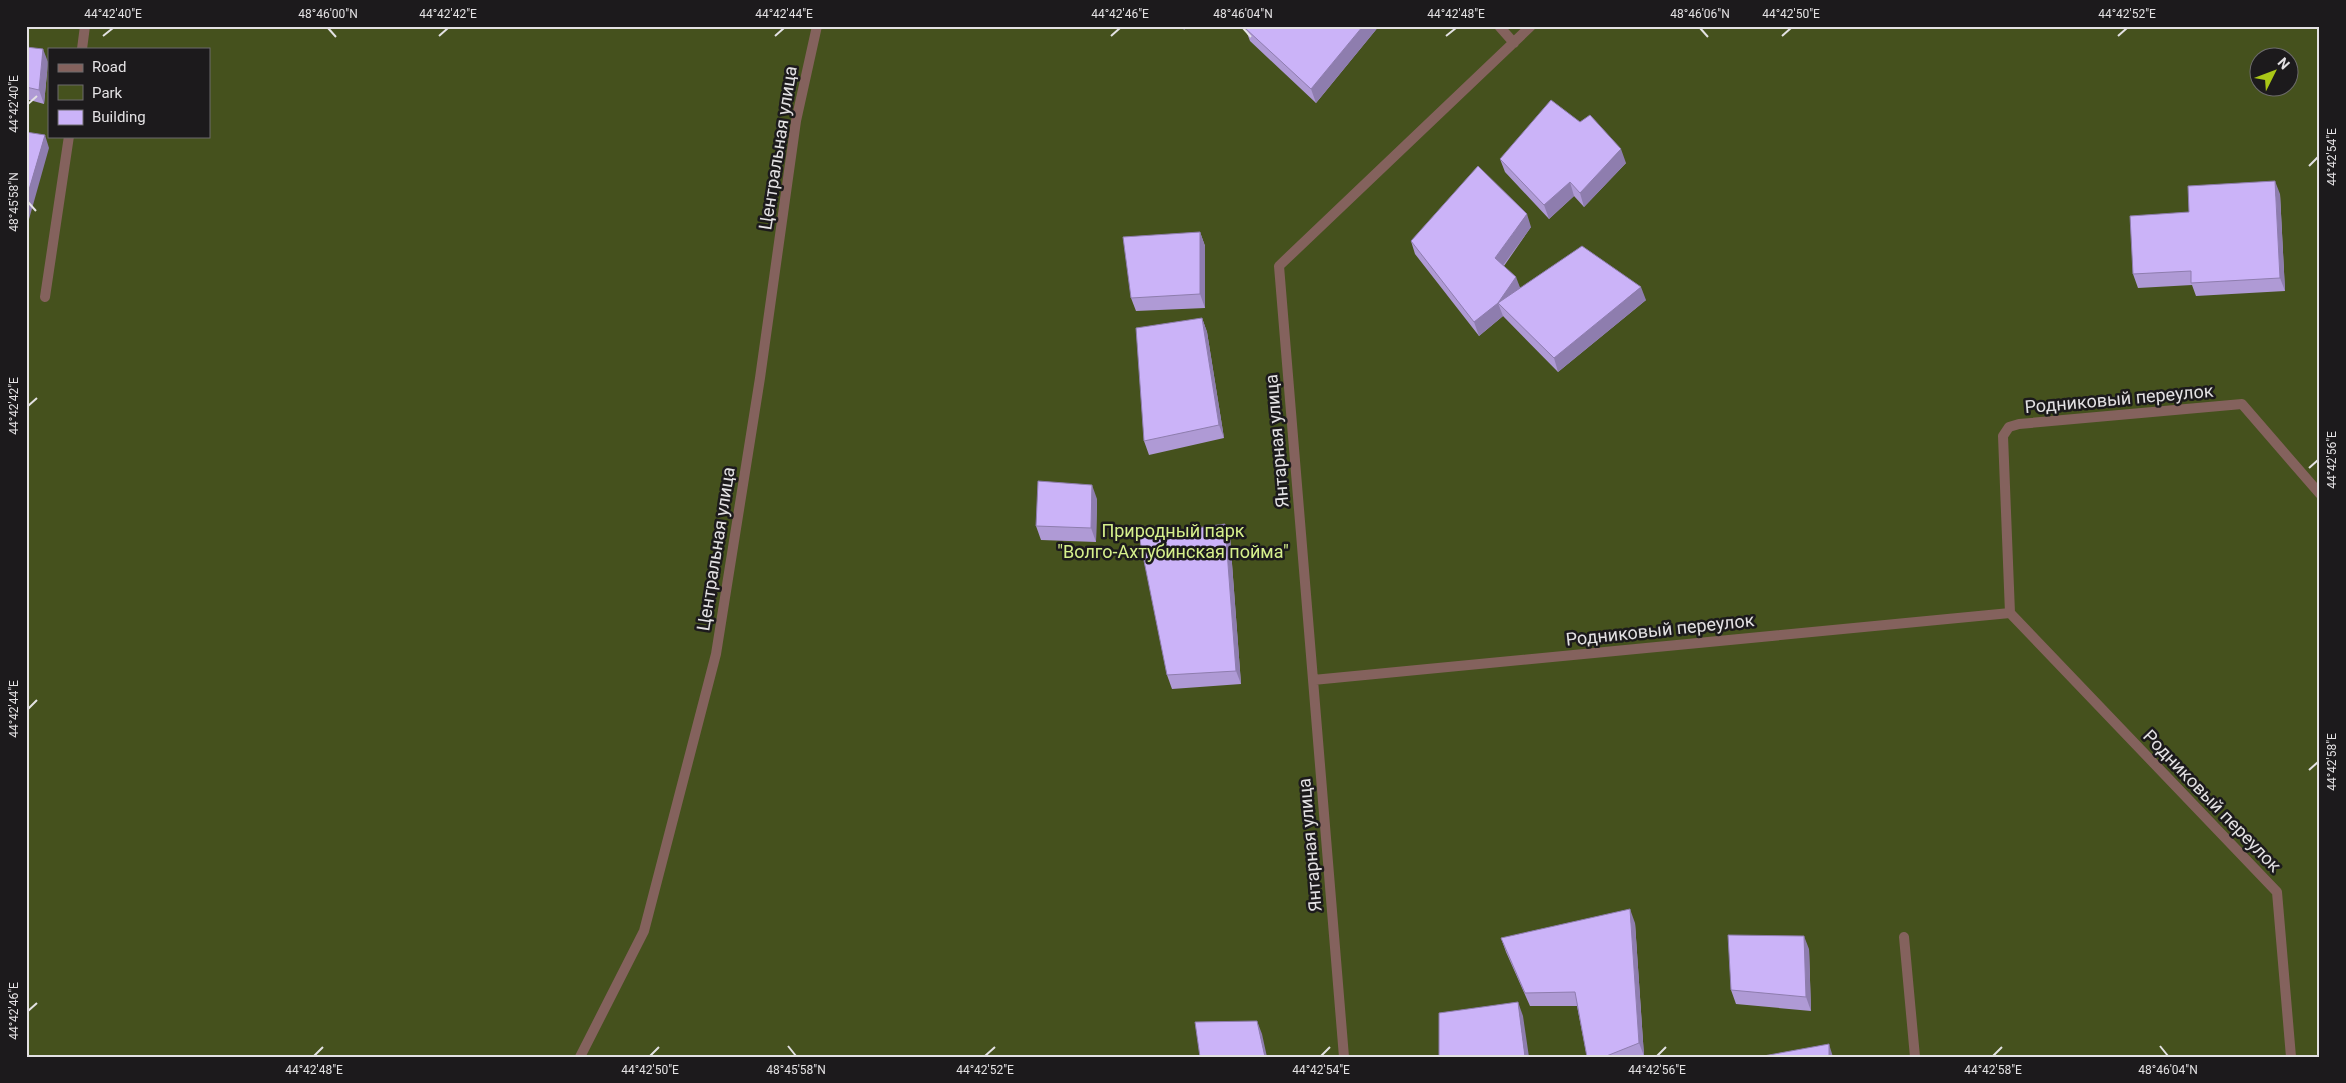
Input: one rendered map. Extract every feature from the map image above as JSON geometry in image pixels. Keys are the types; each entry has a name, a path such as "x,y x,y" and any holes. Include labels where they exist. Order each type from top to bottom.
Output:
{"street":[{"path":"82,48 85,26"},
{"name":"Центральная улица","path":"580,1057 644,932 716,654 760,378 796,121 817,26"},
{"path":"1499,26 1514,43"},
{"name":"Янтарная улица","path":"1344,1057 1279,266 1531,26"},
{"path":"44,297 68,138"},
{"name":"Родниковый переулок","path":"2291,1057 2277,892 2010,613 2003,436 2009,427 2019,424 2242,404 2320,494"},
{"name":"Родниковый переулок","path":"1313,680 2010,613"},
{"path":"1904,937 1915,1057"}],"green space":[{"name":"Природный парк \"Волго-Ахтубинская пойма\"","path":"26,26 2320,26 2320,1057 26,1057"}],"building":[{"path":"1246,26 1363,26 1311,89 1245,28"},
{"path":"26,47 43,49 39,90 26,87"},
{"path":"1551,100 1580,122 1590,115 1621,149 1580,193 1570,182 1544,205 1500,159"},
{"path":"26,132 45,135 26,200"},
{"path":"1478,166 1527,214 1495,258 1516,277 1498,303 1474,322 1411,241"},
{"path":"2275,181 2280,278 2191,283 2191,271 2133,274 2130,216 2189,212 2188,186"},
{"path":"1200,232 1200,294 1131,298 1123,237"},
{"path":"1582,246 1641,287 1554,358 1498,303"},
{"path":"1202,318 1219,425 1144,441 1136,328"},
{"path":"1038,481 1092,485 1091,528 1036,526"},
{"path":"1225,524 1236,671 1167,675 1139,536"},
{"path":"1630,909 1639,1043 1604,1057 1587,1057 1575,992 1525,993 1501,938"},
{"path":"1728,935 1804,936 1806,997 1731,990"},
{"path":"1518,1002 1525,1057 1439,1057 1439,1013"},
{"path":"1257,1021 1265,1057 1200,1057 1195,1022"},
{"path":"1829,1044 1829,1057 1758,1057"}]}
